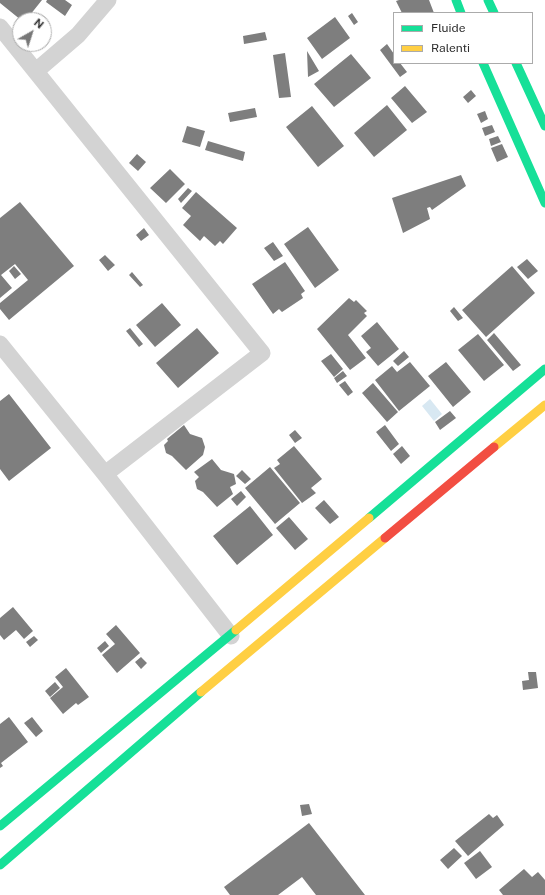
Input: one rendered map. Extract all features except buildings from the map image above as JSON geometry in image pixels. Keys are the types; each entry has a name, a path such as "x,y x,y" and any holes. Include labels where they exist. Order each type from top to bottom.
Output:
{"street":[{"path":"36,71 78,35 108,0"},
{"path":"456,0 461,12"},
{"path":"488,0 494,12"},
{"path":"0,27 262,353 105,474"},
{"path":"483,64 545,203"},
{"path":"516,64 545,126"},
{"path":"0,344 105,474 231,636"},
{"path":"0,826 231,636 545,370"},
{"path":"0,865 245,654 545,405"}],"shaded area":[{"path":"430,399 442,414 434,421 422,406"}],"traffic: fast":[{"path":"456,0 461,12"},
{"path":"488,0 494,12"},
{"path":"483,64 545,203"},
{"path":"516,64 545,126"},
{"path":"369,518 545,369"},
{"path":"0,826 236,630"},
{"path":"0,865 201,692"}],"traffic: slow":[{"path":"494,447 545,405"},
{"path":"236,630 369,518"},
{"path":"201,692 385,538"}],"traffic: jam":[{"path":"385,538 494,447"}]}
